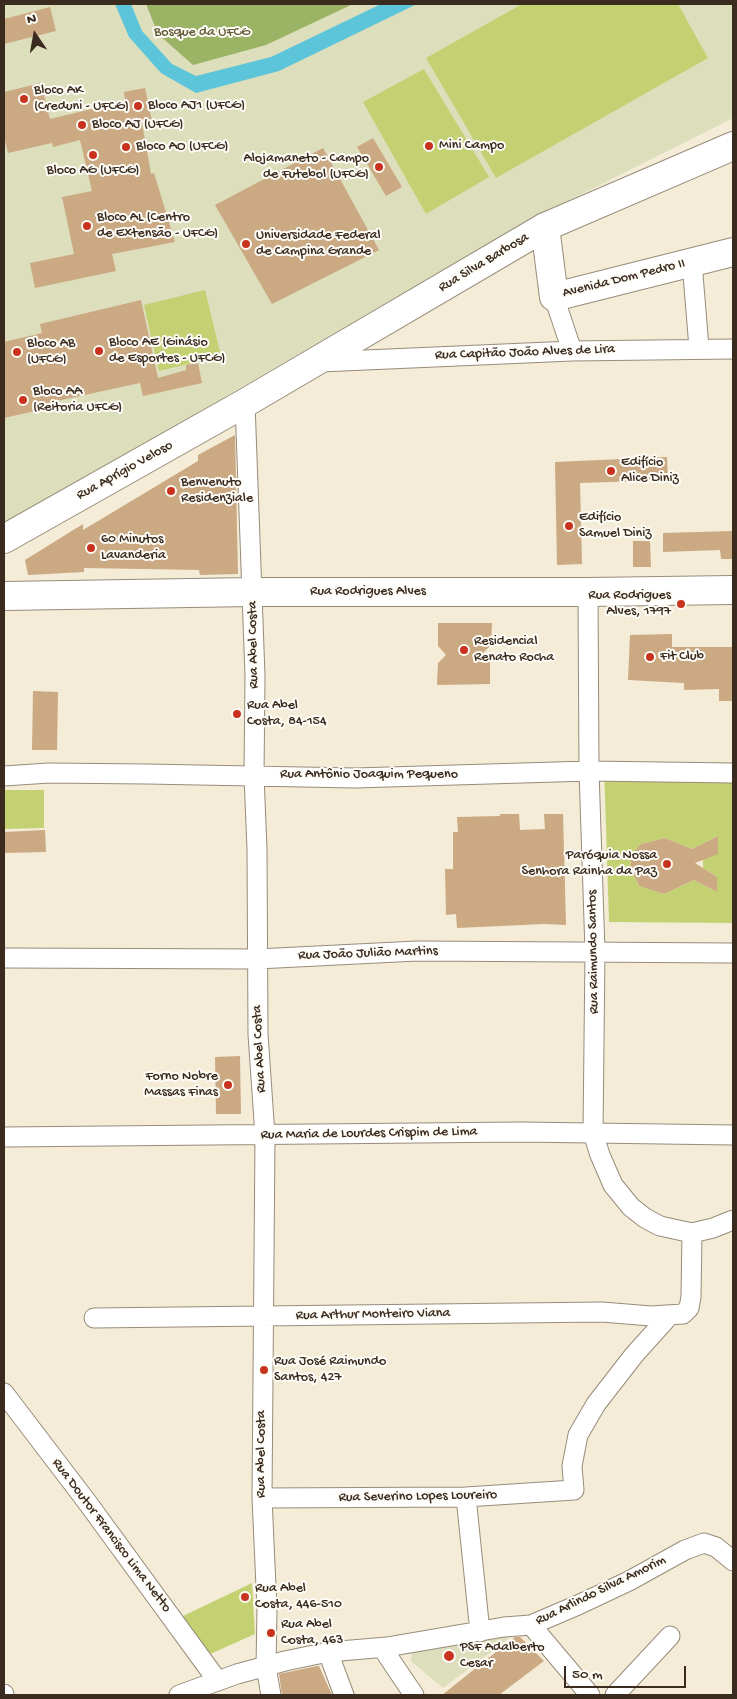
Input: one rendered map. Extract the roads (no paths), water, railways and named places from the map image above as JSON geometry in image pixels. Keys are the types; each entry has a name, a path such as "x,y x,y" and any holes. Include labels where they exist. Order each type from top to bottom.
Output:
{"main road":[{"name":"Rua Silva Barbosa","path":"246,403 544,227 733,146"},
{"name":"Avenida Dom Pedro II","path":"544,227 554,297 733,252"},
{"name":"Rua Aprígio Veloso","path":"4,539 246,403"},
{"name":"Rua Rodrigues Alves","path":"4,595 733,590"}],"street":[{"path":"692,262 699,348"},
{"path":"554,297 572,351"},
{"name":"Rua Capitão João Alves de Lira","path":"316,362 572,351 733,349"},
{"name":"Rua Abel Costa","path":"246,403 255,676 254,776 257,849 258,1034 265,1136 262,1498 267,1609 266,1666 271,1695"},
{"name":"Rua Raimundo Santos","path":"588,592 589,770 595,952 593,1133 613,1185 631,1207 645,1218 660,1226 692,1233"},
{"name":"Rua Antônio Joaquim Pequeno","path":"4,776 49,773 355,778 589,770 733,773"},
{"name":"Rua João Julião Martins","path":"4,958 257,959 417,951 733,952"},
{"name":"Rua Maria de Lourdes Crispim de Lima","path":"4,1137 130,1135 265,1136 521,1132 733,1135"},
{"path":"670,1315 683,1314 689,1308 692,1233 713,1228 733,1220"},
{"name":"Rua Arthur Monteiro Viana","path":"94,1318 602,1312 651,1316 670,1315"},
{"name":"Rua Severino Lopes Loureiro","path":"262,1498 466,1498 574,1490 572,1466 578,1436 596,1404 634,1355 670,1315"},
{"name":"Rua Doutor Francisco Lima Netto","path":"4,1393 218,1680"},
{"path":"466,1498 480,1632"},
{"name":"Rua Arlindo Silva Amorim","path":"179,1695 218,1680 266,1666 328,1652 387,1647 504,1627 531,1625 578,1605 696,1545 704,1543 710,1544 733,1561"},
{"path":"531,1625 590,1695"},
{"path":"615,1695 670,1636"},
{"path":"387,1647 387,1656 414,1695"},
{"path":"328,1652 344,1695"}],"water":[{"path":"115,4 131,4 142,31 172,64 196,76 271,57 381,4 417,4 279,71 196,93 161,73 129,37"}],"place":[{"name":"Bloco AK (Creduni - UFCG)","path":"24,99"},
{"name":"Bloco AJ1 (UFCG)","path":"138,106"},
{"name":"Bloco AJ (UFCG)","path":"82,125"},
{"name":"Mini Campo","path":"429,146"},
{"name":"Bloco AO (UFCG)","path":"126,147"},
{"name":"Bloco AG (UFCG)","path":"93,155"},
{"name":"Alojamaneto - Campo de Futebol (UFCG)","path":"379,167"},
{"name":"Bloco AL (Centro de Extensão - UFCG)","path":"87,226"},
{"name":"Universidade Federal de Campina Grande","path":"246,244"},
{"name":"Bloco AE (Ginásio de Esportes - UFCG)","path":"99,351"},
{"name":"Bloco AB (UFCG)","path":"17,352"},
{"name":"Bloco AA (Reitoria UFCG)","path":"23,400"},
{"name":"Edifício Alice Diniz","path":"611,471"},
{"name":"Benvenuto Residenziale","path":"171,491"},
{"name":"Edifício Samuel Diniz","path":"569,526"},
{"name":"60 Minutos Lavanderia","path":"91,548"},
{"name":"Rua Rodrigues Alves, 1797","path":"681,604"},
{"name":"Residencial Renato Rocha","path":"464,650"},
{"name":"Fit Club","path":"650,657"},
{"name":"Rua Abel Costa, 84-154","path":"237,714"},
{"name":"Paróquia Nossa Senhora Rainha da Paz","path":"667,864"},
{"name":"Forno Nobre Massas Finas","path":"228,1085"},
{"name":"Rua José Raimundo Santos, 427","path":"264,1370"},
{"name":"Rua Abel Costa, 446-510","path":"245,1597"},
{"name":"Rua Abel Costa, 463","path":"271,1633"},
{"name":"PSF Adalberto Cesar","path":"449,1656"}],"park label":[{"name":"Bosque da UFCG","path":"202,33"}]}
